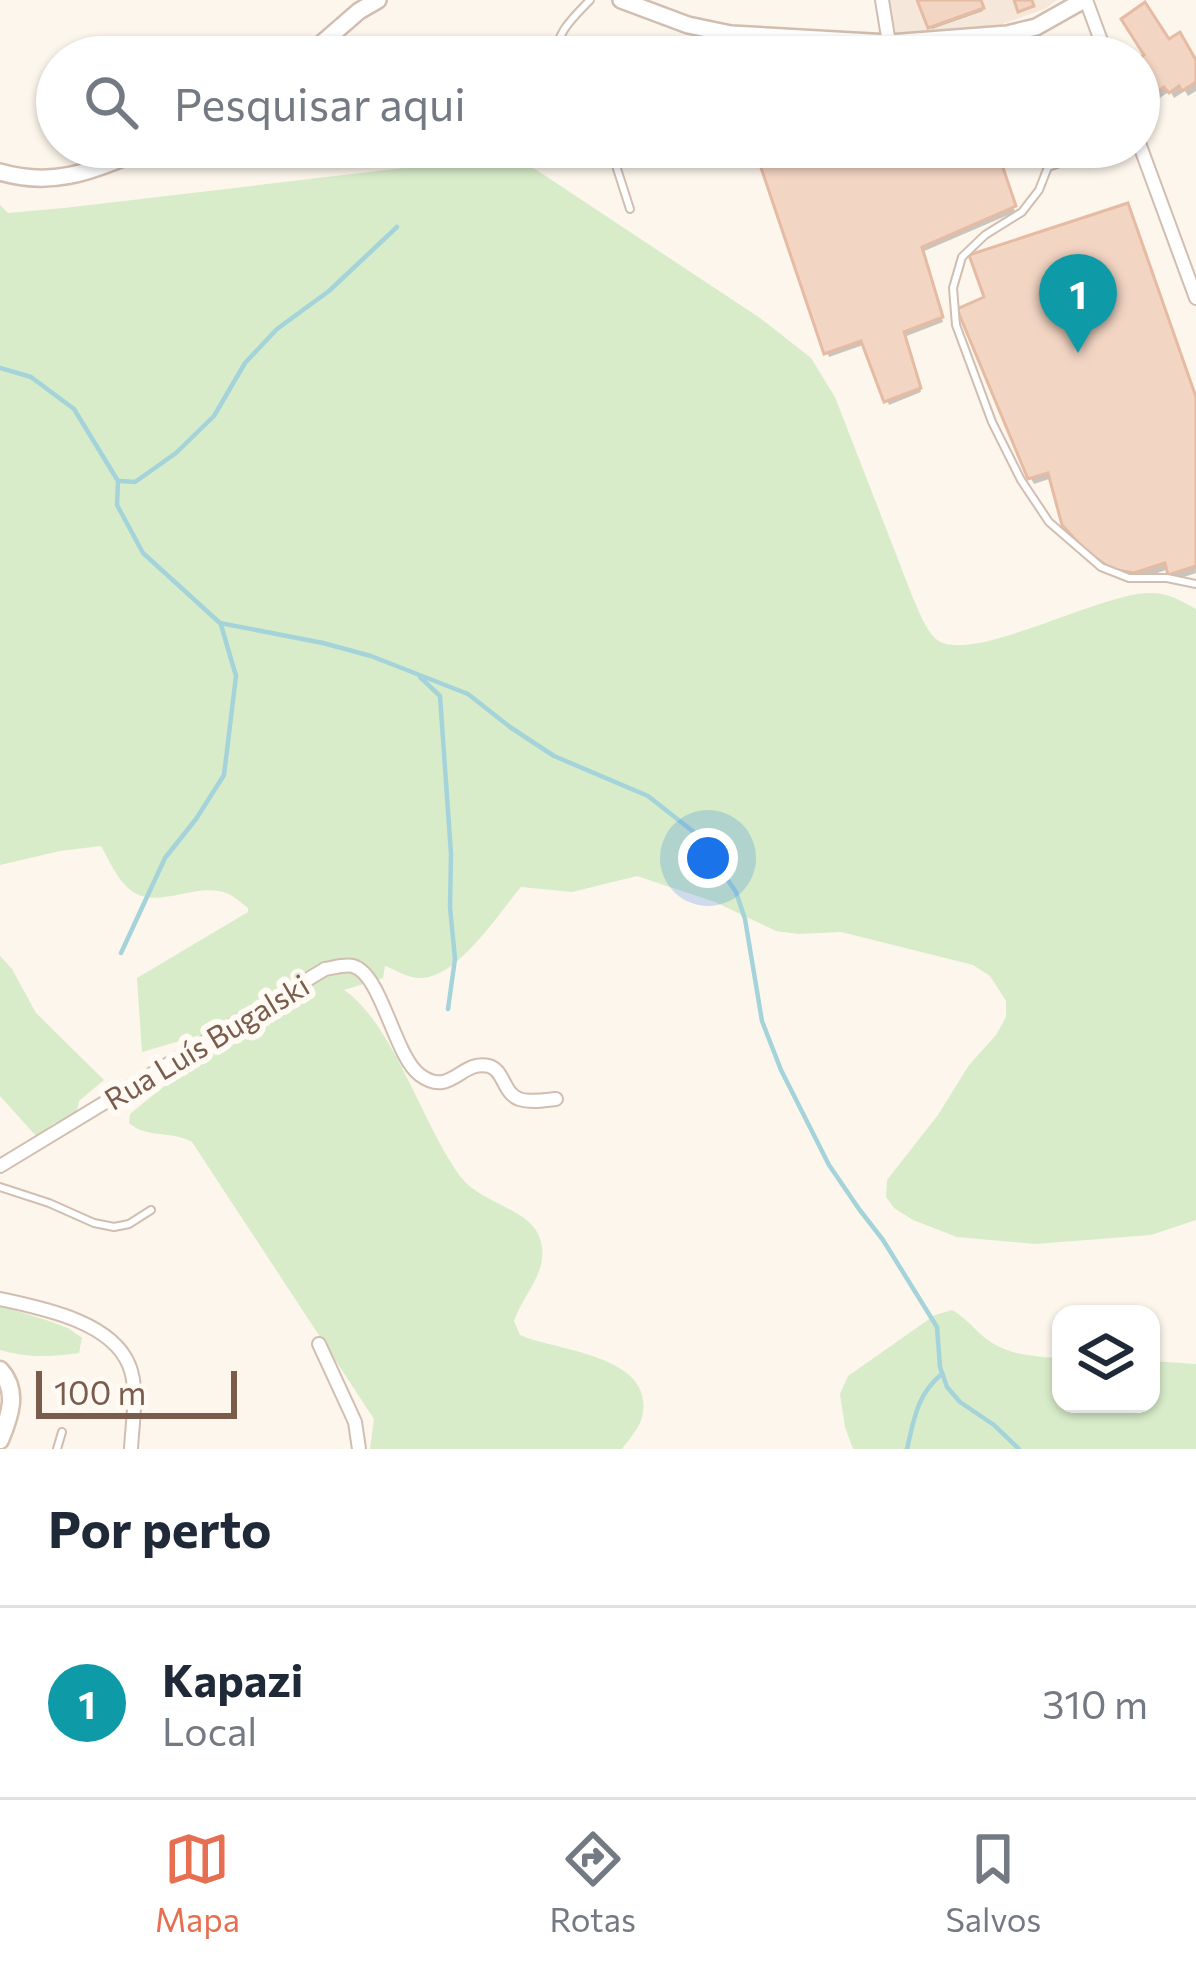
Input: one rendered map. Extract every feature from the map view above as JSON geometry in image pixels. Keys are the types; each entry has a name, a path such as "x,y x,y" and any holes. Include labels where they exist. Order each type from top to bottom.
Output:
{"main road":[{"path":"0,1370 13,1399 0,1440"}],"street":[{"path":"329,36 378,0"},
{"path":"621,0 688,25 766,36"},
{"path":"882,0 888,36"},
{"path":"980,36 1036,27 1085,0 1099,36"},
{"path":"0,172 54,180 98,168"},
{"path":"1148,168 1196,298"},
{"name":"Rua Luís Bugalski","path":"0,1166 325,969 352,966 368,976 417,1074 433,1082 448,1082 470,1068 486,1065 496,1069 517,1099 556,1099"},
{"path":"0,1299 84,1323 115,1345 130,1366 131,1449"},
{"path":"320,1344 355,1422 358,1449"}],"lane":[{"path":"559,36 590,0"},
{"path":"617,168 630,209"},
{"path":"1048,168 1039,190 1022,212 985,235 962,257 953,288 956,325 992,422 1049,522 1100,567 1129,578 1196,584"},
{"path":"0,1186 114,1227 152,1210"},
{"path":"57,1449 62,1432"}],"shaded area":[{"path":"885,0 1057,0 997,26 891,36"}],"green space":[{"path":"404,168 532,168 760,318 811,358 835,397 913,598 936,639 953,645 977,643 1102,603 1152,593 1196,609 1196,1220 1151,1235 1035,1244 957,1237 894,1208 886,1197 887,1180 1006,1017 1006,1001 990,976 973,965 841,932 776,931 715,902 637,876 572,892 521,887 450,967 417,978 385,966 383,978 344,990 378,1026 460,1176 525,1219 539,1236 539,1270 514,1321 520,1335 619,1368 643,1396 642,1417 622,1449 370,1449 374,1419 192,1142 129,1123 130,1114 174,1078 282,1011 142,1052 137,978 248,908 230,894 211,890 138,895 120,879 101,846 0,865 0,205 8,213"},
{"path":"0,956 36,1013 104,1080 79,1101 75,1120 61,1126 54,1123 37,1137 0,1096"},
{"path":"0,1306 68,1328 82,1338 79,1353 39,1356 0,1350"},
{"path":"952,1310 1001,1348 1052,1357 1052,1413 1160,1413 1160,1362 1196,1364 1196,1449 853,1449 840,1394 848,1376 935,1315"}],"building":[{"path":"917,0 981,0 984,8 928,28"},
{"path":"1014,0 1032,0 1034,6 1018,12"},
{"path":"1145,2 1169,39 1180,32 1196,60 1196,82 1182,91 1179,86 1169,93 1164,87 1160,90 1160,36 1132,36 1121,19"},
{"path":"761,168 1003,168 1016,206 922,247 943,317 904,332 921,388 884,402 861,341 824,354"},
{"path":"1128,203 1196,397 1196,566 1168,575 1165,563 1134,573 1111,569 1062,525 1048,473 1028,479 957,309 984,297 969,255"}],"waterway":[{"path":"120,481 135,482 176,453 214,416 245,363 277,329 329,291 397,227"},
{"path":"0,368 31,377 74,409 118,481 117,505 143,553 220,623 371,656 468,694 554,756 648,796 695,833 736,892 762,1021 829,1165 937,1327 940,1367 947,1387 1019,1449"},
{"path":"121,953 165,858 224,775 236,676 221,625"},
{"path":"420,677 440,696 455,959 448,1009"},
{"path":"907,1449 922,1399 942,1374"}],"place":[{"name":"Kapazi","path":"1078,353"}]}
